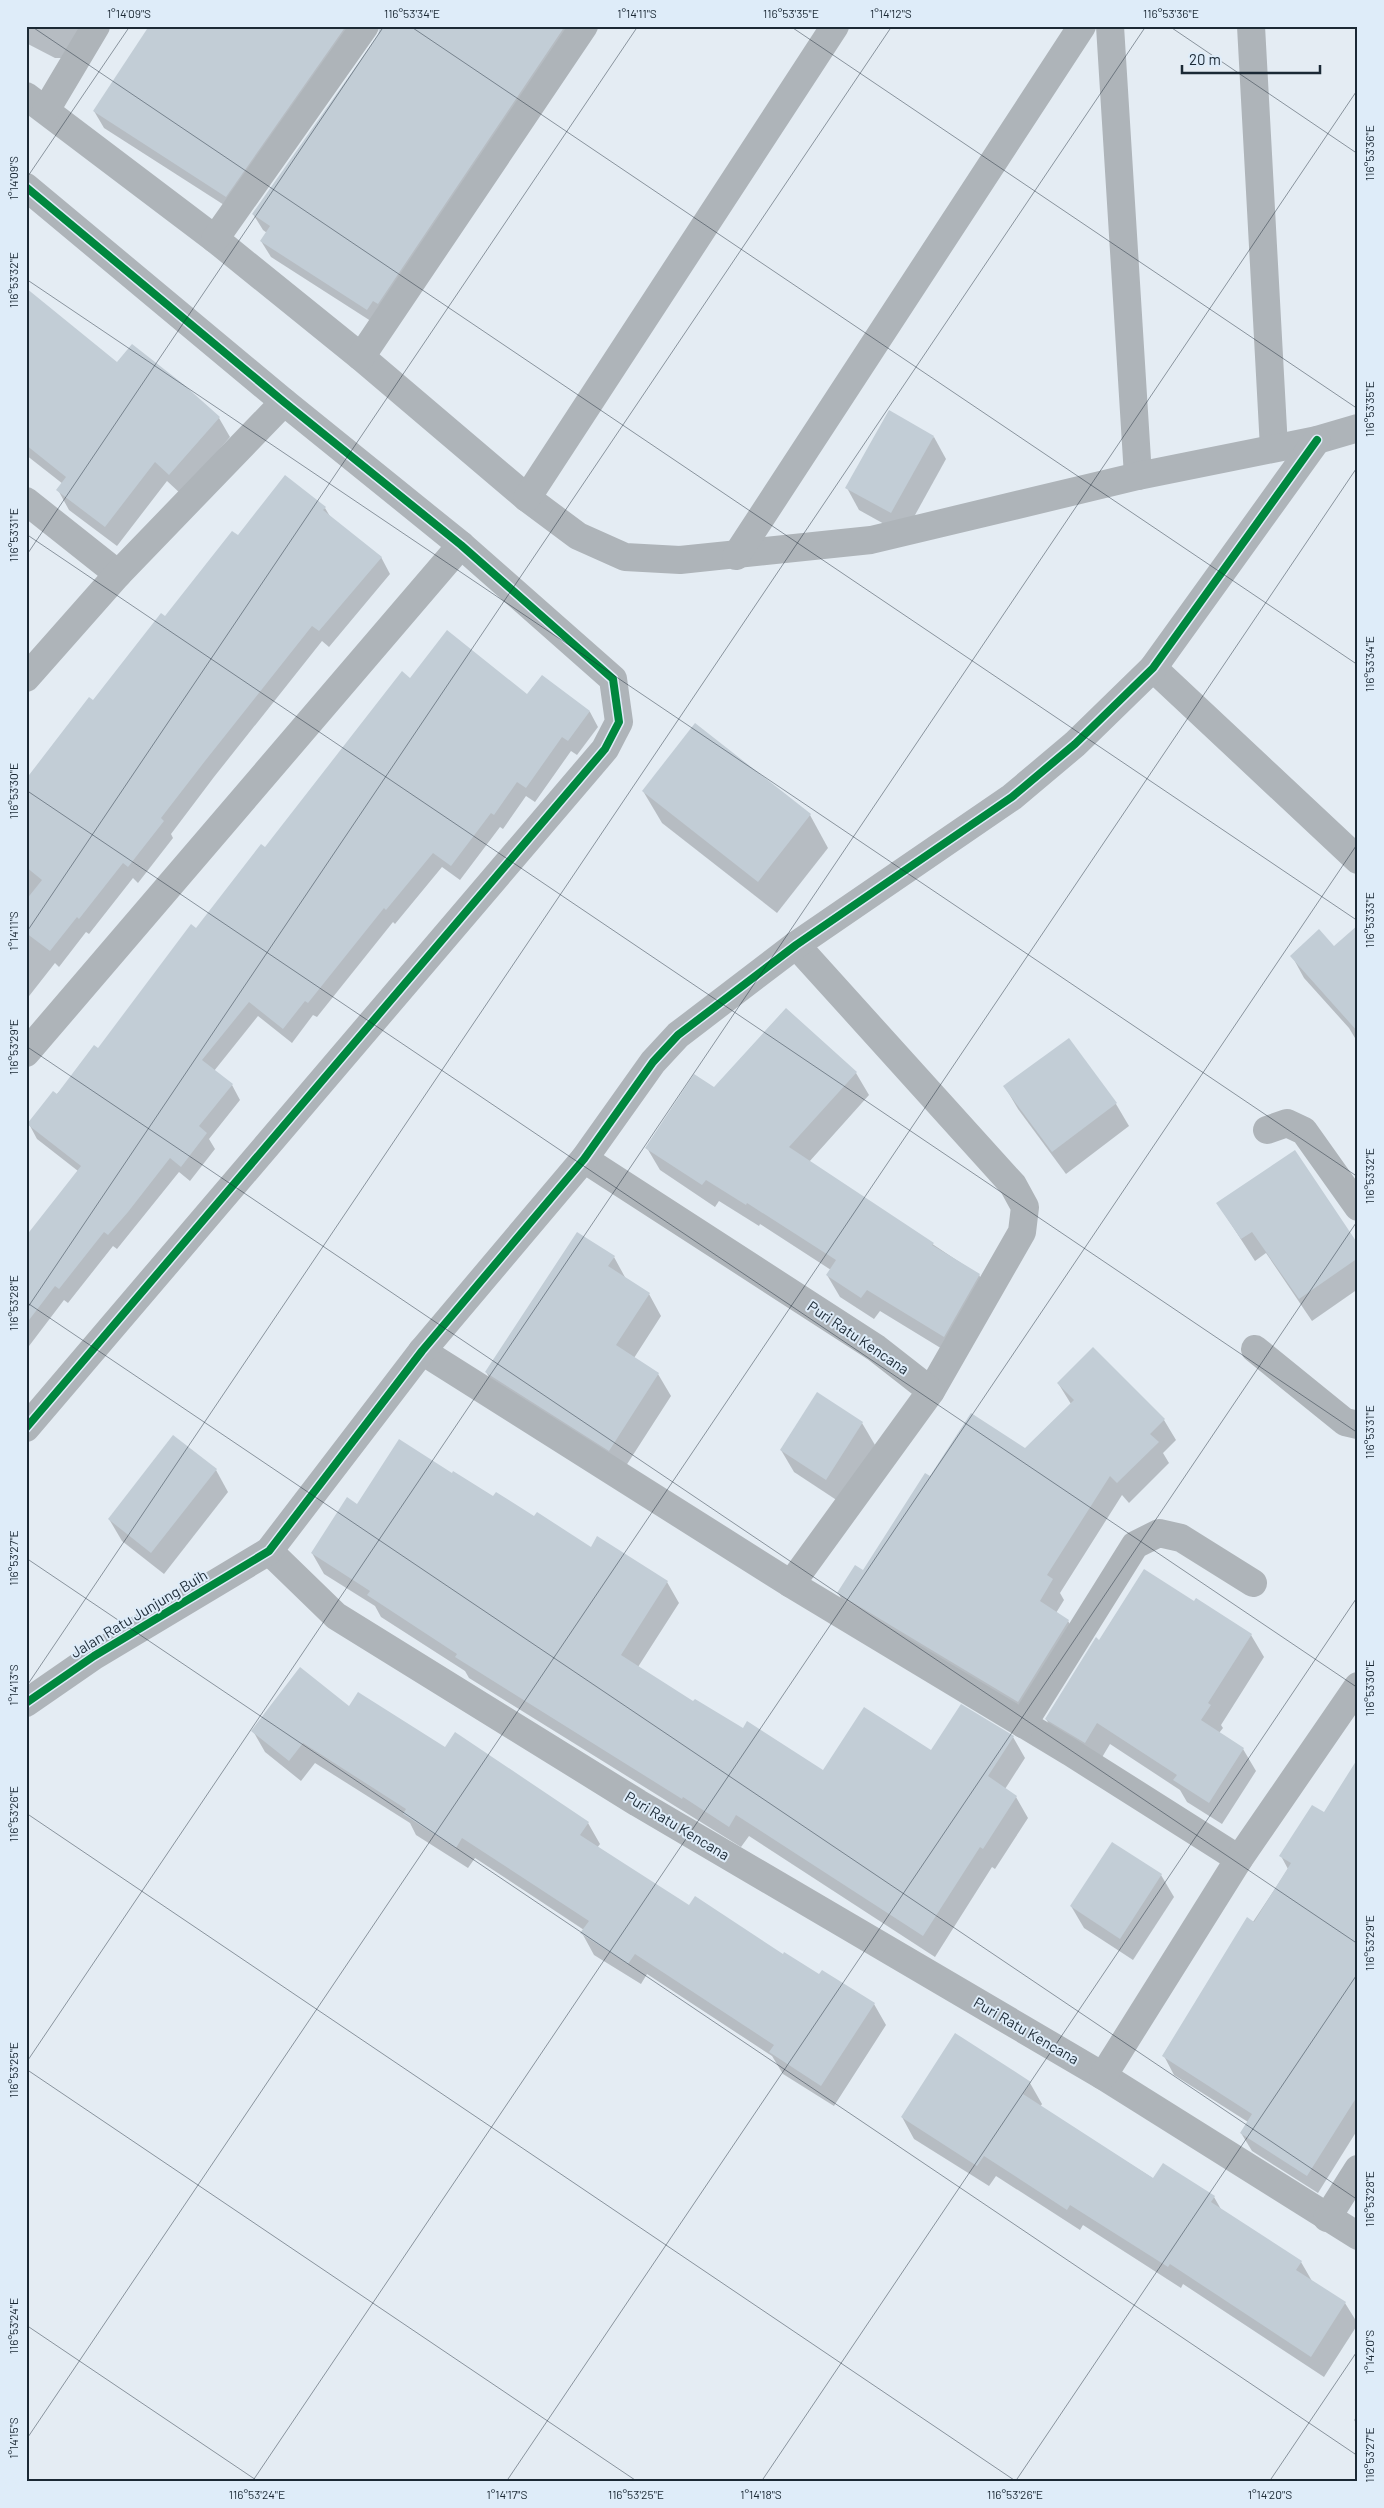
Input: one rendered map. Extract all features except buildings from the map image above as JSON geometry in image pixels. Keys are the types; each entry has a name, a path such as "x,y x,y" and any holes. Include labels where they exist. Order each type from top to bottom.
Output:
{"street":[{"path":"96,26 36,103 215,238 361,357 527,498 578,536 625,557 680,560 736,556 871,540 1138,476 1317,440 1358,428"},
{"path":"215,238 365,26"},
{"path":"361,357 584,26"},
{"path":"527,498 836,26"},
{"path":"736,556 1082,26"},
{"path":"1110,26 1138,476"},
{"path":"1251,26 1274,448"},
{"path":"26,187 284,402 461,545 613,679 619,722 605,749 26,1428"},
{"path":"26,678 118,574 284,402"},
{"path":"269,1551 422,1351 584,1159 653,1062 678,1035 796,945 1012,797 1076,744 1153,668 1317,440"},
{"path":"26,501 118,574"},
{"path":"26,1053 461,545"},
{"path":"1153,668 1358,860"},
{"path":"791,1584 931,1391 1022,1232 1025,1207 1012,1185 796,945"},
{"path":"1266,1130 1287,1123 1304,1130 1358,1208"},
{"name":"Puri Ratu Kencana","path":"584,1159 876,1348 931,1391"},
{"path":"1255,1349 1345,1422 1358,1425"},
{"path":"422,1351 791,1584 1023,1724 1239,1858"},
{"path":"1023,1724 1135,1545 1160,1533 1181,1538 1253,1583"},
{"name":"Puri Ratu Kencana","path":"269,1551 336,1616 638,1803 1103,2076 1358,2236"},
{"name":"Jalan Ratu Junjung Buih","path":"26,1703 94,1656 269,1551"},
{"path":"1103,2076 1239,1858 1358,1686"},
{"path":"1327,2218 1358,2169"}],"cycle path":[{"path":"26,187 284,402 461,545 613,679 619,722 605,749 26,1428"},
{"path":"26,1703 94,1656 269,1551 422,1351 584,1159 653,1062 678,1035 796,945 1012,797 1075,744 1153,668 1317,440"}]}
